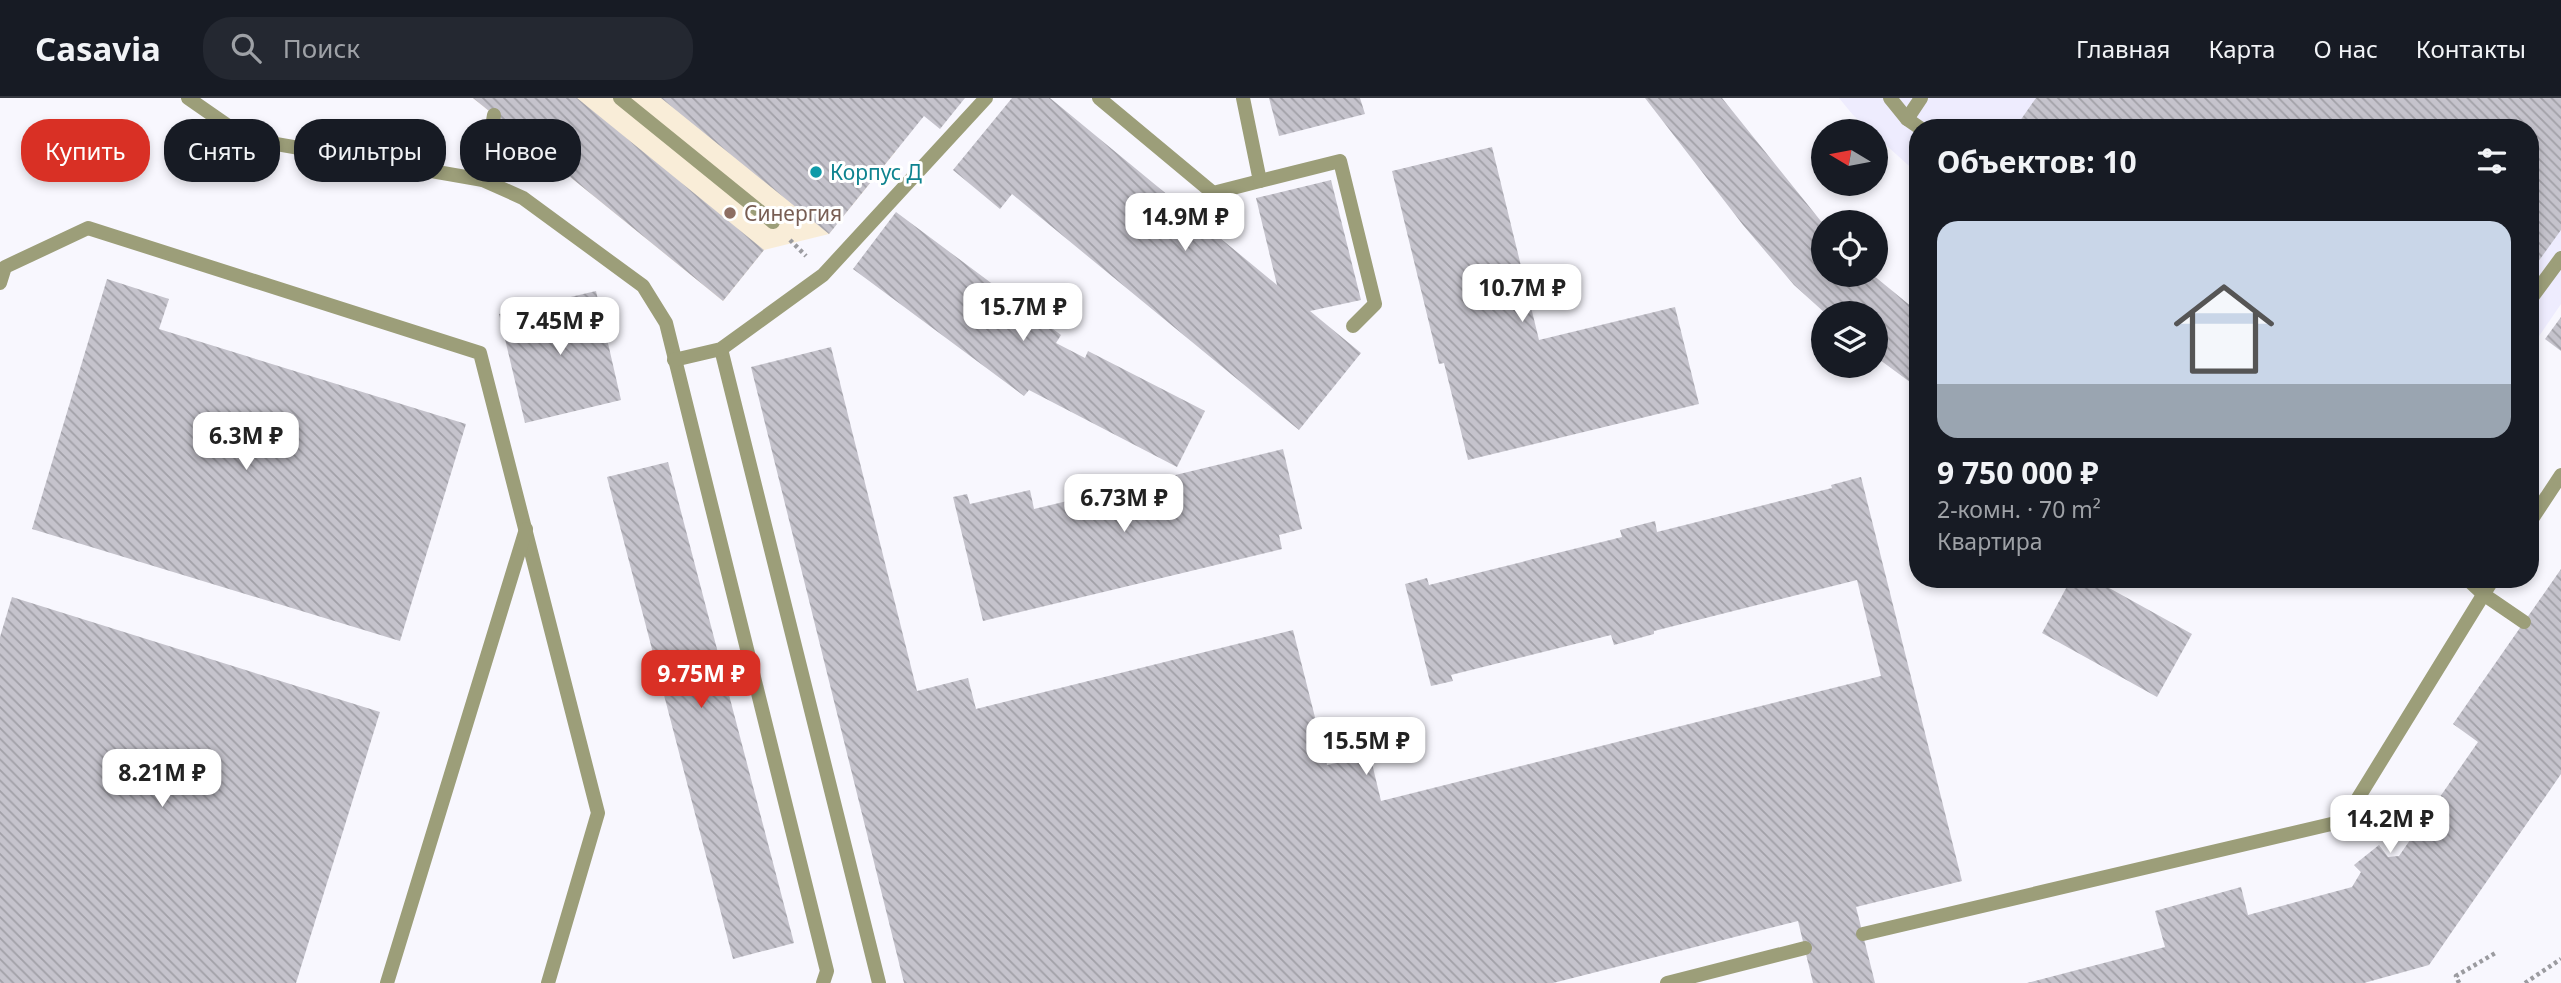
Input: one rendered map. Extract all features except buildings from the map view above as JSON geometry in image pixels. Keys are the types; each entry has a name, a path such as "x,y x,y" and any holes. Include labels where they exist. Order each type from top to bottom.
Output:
{"lane":[{"path":"188,98 247,139 460,176"},
{"path":"620,98 773,222"},
{"path":"674,360 721,349 823,275 986,98"},
{"path":"1099,98 1213,193 1340,161 1375,304 1353,326"},
{"path":"1243,98 1260,181"},
{"path":"1890,98 1907,119 1921,98"},
{"path":"493,119 494,115"},
{"path":"488,182 523,198 643,286 666,323 827,971 823,983"},
{"path":"0,284 5,267 88,228 481,353 598,813 548,983"},
{"path":"2539,288 2561,258"},
{"path":"721,349 878,983"},
{"path":"2539,508 2561,475"},
{"path":"387,983 526,528"},
{"path":"2477,588 2524,622"},
{"path":"1863,934 2344,821 2487,588"},
{"path":"1667,983 1805,948"}],"path":[{"path":"773,222 823,275"},
{"path":"2459,983 2456,976 2497,952"},
{"path":"2525,983 2561,959"}],"shaded area":[{"name":"Синергия","path":"473,98 830,98 896,151 829,234 764,250 723,301 576,182 581,182 581,119 499,119"},
{"path":"1839,98 2561,98 2561,304 2539,336 2539,119 1909,119 1909,166 1888,147 1888,119 1858,119"}],"place":[{"name":"Корпус Д","path":"816,172"},
{"name":"Синергия","path":"730,213"}]}
